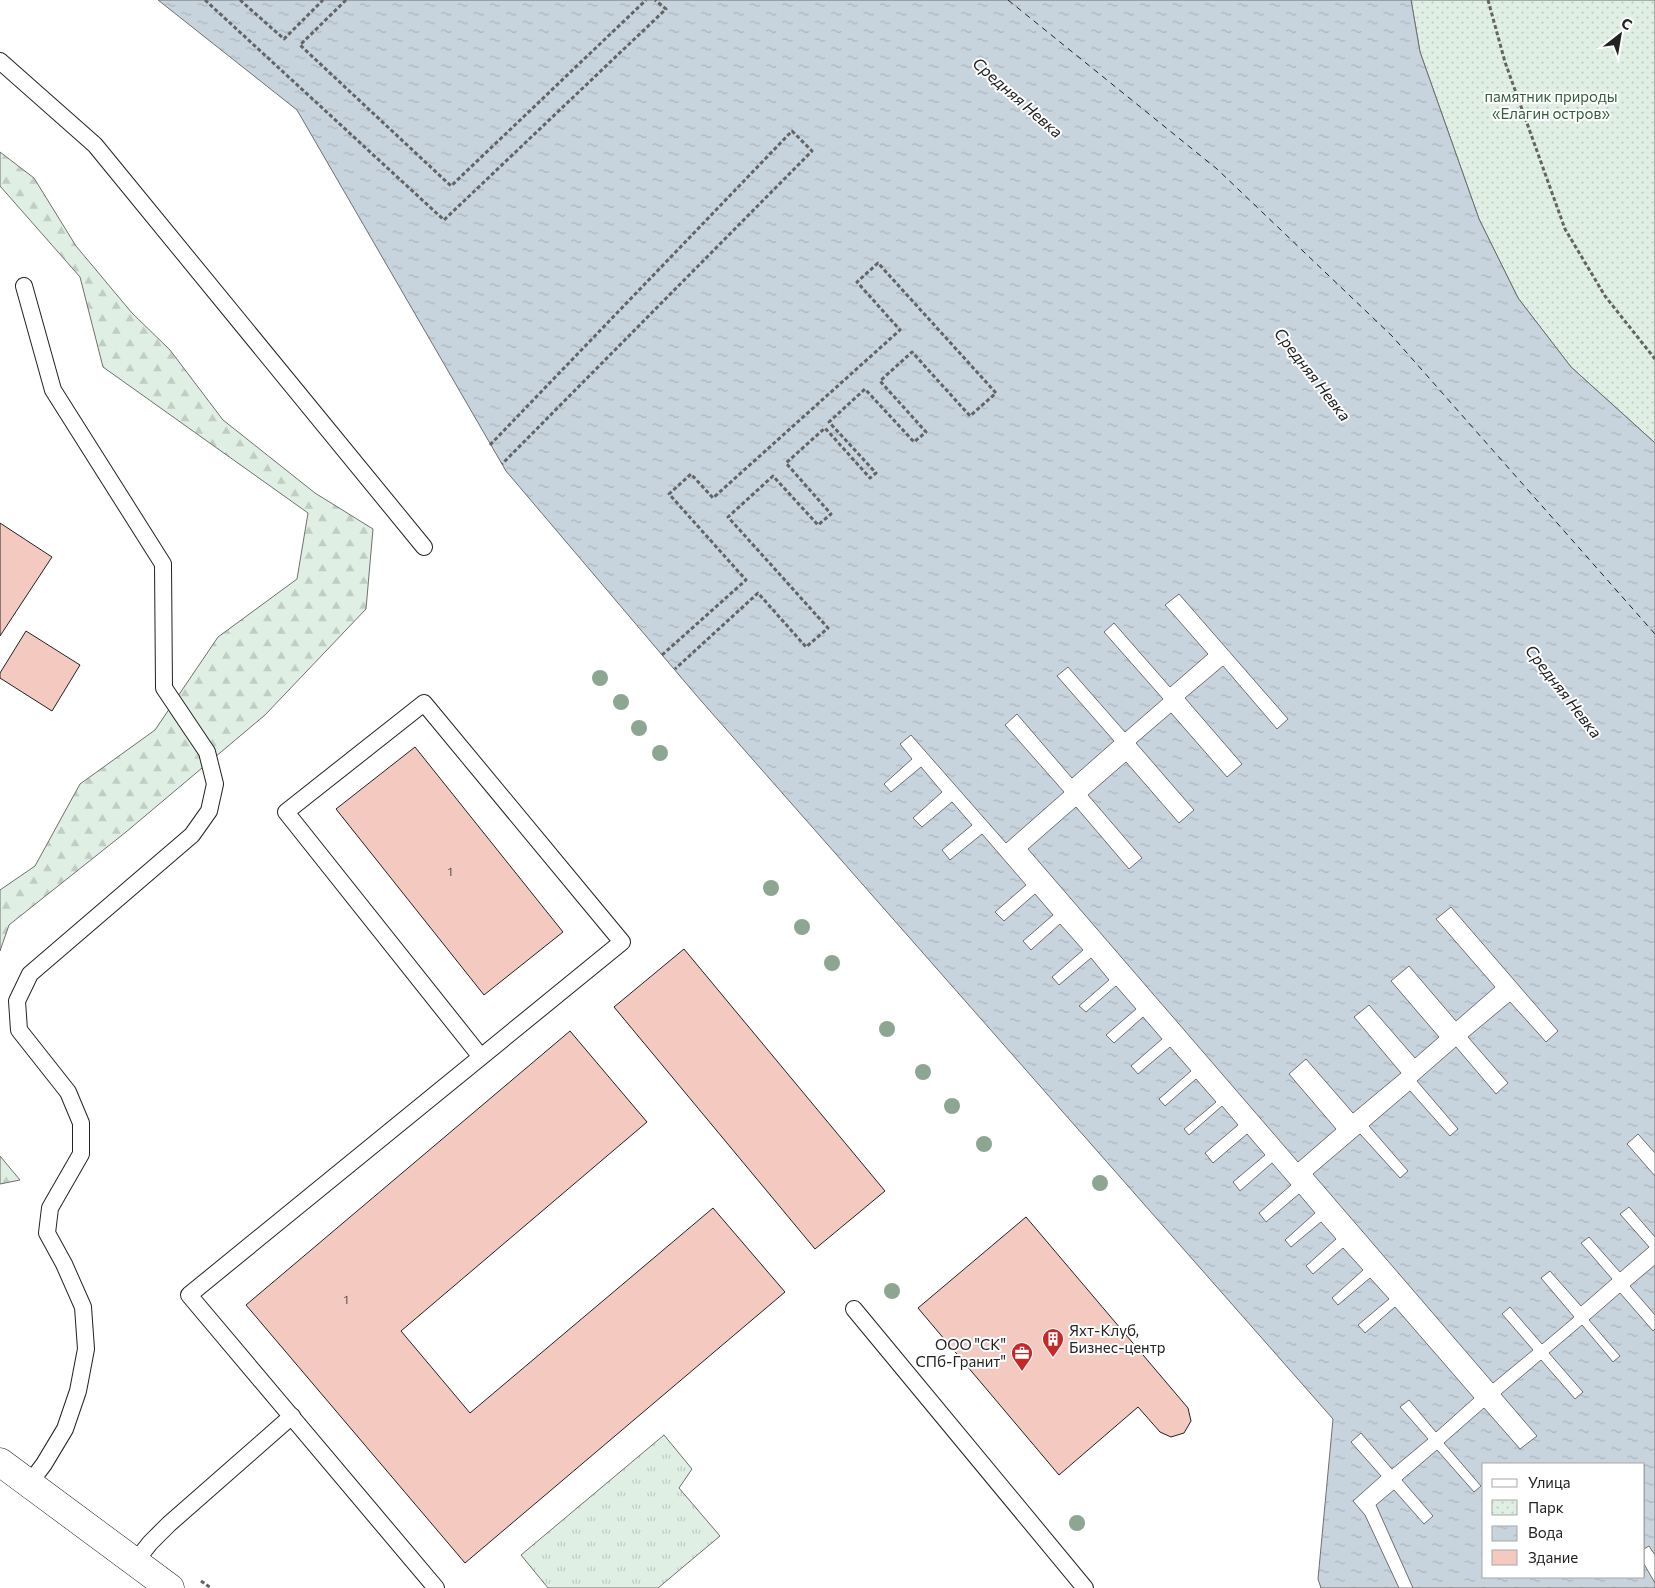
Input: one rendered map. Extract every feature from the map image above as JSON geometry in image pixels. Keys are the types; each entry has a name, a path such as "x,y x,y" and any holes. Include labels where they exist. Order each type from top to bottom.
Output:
{"street":[{"path":"0,1462 170,1588"}],"lane":[{"path":"0,61 95,145 424,547"},
{"path":"24,286 53,390 163,564 164,688 208,752 215,784 209,811 192,835 30,974 17,1001 20,1030 68,1092 81,1123 81,1154 50,1208 47,1234 64,1264 83,1307 86,1349 78,1391 65,1429 30,1484"},
{"path":"436,1588 189,1295 481,1057 622,942 424,703 286,812 481,1057"},
{"path":"854,1309 1085,1588"},
{"path":"135,1562 150,1542 169,1524 292,1416"}],"path":[{"path":"205,0 444,220 666,9 655,0"},
{"path":"240,0 284,39 323,0"},
{"path":"346,0 300,45 451,186 646,0"},
{"path":"1488,0 1505,62 1565,229 1605,296 1655,359"},
{"path":"490,445 792,130 812,151 502,464"},
{"path":"662,655 746,580 669,494 691,474 713,498 900,330 857,282 878,263 996,393 970,416 912,352 880,381 926,432 914,442 865,389 829,422 876,473 870,478 825,428 786,463 831,514 818,525 773,476 728,517 828,628 806,647 758,593 674,669"}],"green space":[{"name":"памятник природы «Елагин остров»","path":"1411,0 1655,0 1655,443 1571,367 1518,298 1479,219 1420,52"},
{"path":"0,152 34,178 76,246 132,313 170,350 223,420 315,493 373,529 366,609 265,715 126,832 9,925 0,951 0,890 35,866 80,784 155,730 218,637 297,579 308,513 103,367 80,277 0,186"},
{"path":"0,1156 20,1180 0,1184"},
{"path":"664,1435 692,1469 679,1488 720,1536 658,1588 548,1588 521,1555"}],"water":[{"name":"Средняя Невка","path":"158,0 1411,0 1420,52 1479,219 1518,298 1571,367 1655,443 1655,1588 1321,1588 1318,1579 1333,1419 696,695 506,471 297,110"}],"pier":[{"path":"1179,594 1288,719 1277,729 1223,666 1185,698 1242,764 1227,777 1171,713 1136,743 1194,810 1179,823 1126,762 1088,795 1142,858 1129,869 1076,807 1028,849 1298,1162 1336,1129 1289,1074 1306,1059 1353,1113 1401,1073 1354,1017 1369,1005 1415,1058 1439,1037 1391,981 1409,966 1456,1021 1495,987 1436,919 1451,907 1558,1031 1546,1042 1510,1002 1468,1037 1508,1083 1496,1094 1456,1047 1417,1081 1458,1129 1450,1136 1410,1091 1369,1126 1408,1171 1400,1178 1360,1134 1313,1174 1493,1383 1533,1350 1502,1314 1510,1307 1542,1344 1574,1317 1541,1278 1550,1271 1581,1306 1612,1279 1581,1243 1589,1237 1620,1272 1649,1247 1620,1214 1629,1207 1655,1237 1655,1265 1630,1286 1655,1315 1655,1329 1653,1331 1620,1293 1589,1320 1620,1356 1613,1362 1582,1325 1549,1353 1583,1392 1575,1399 1541,1360 1501,1394 1537,1436 1520,1449 1484,1408 1444,1443 1481,1486 1474,1492 1437,1450 1402,1480 1433,1516 1424,1524 1394,1490 1376,1505 1413,1588 1399,1588 1365,1515 1353,1501 1381,1476 1351,1442 1361,1433 1392,1469 1428,1439 1400,1407 1409,1400 1436,1432 1474,1398 1395,1307 1365,1333 1358,1325 1389,1299 1370,1278 1338,1305 1332,1298 1363,1270 1343,1248 1313,1274 1306,1266 1336,1239 1321,1222 1291,1247 1285,1240 1315,1213 1299,1194 1266,1222 1259,1213 1291,1185 1272,1163 1240,1191 1233,1182 1265,1155 1247,1134 1213,1163 1205,1153 1238,1125 1222,1106 1189,1135 1184,1129 1216,1102 1196,1079 1165,1106 1159,1099 1191,1071 1170,1047 1138,1074 1131,1066 1162,1039 1143,1017 1114,1043 1106,1035 1136,1009 1116,986 1086,1012 1079,1006 1109,980 1091,958 1059,985 1052,977 1083,950 1060,924 1031,950 1023,941 1053,915 1035,894 1004,921 995,912 1026,885 982,834 950,860 942,850 972,825 952,802 922,827 913,818 942,792 921,767 891,792 884,784 912,759 900,744 911,735 1006,843 1064,792 1005,725 1017,714 1072,778 1114,741 1057,676 1068,667 1125,732 1163,699 1104,632 1114,623 1170,687 1208,654 1165,605"},
{"path":"1638,1134 1655,1153 1655,1176 1627,1144"},
{"path":"1649,1546 1655,1555 1655,1583 1645,1566 1645,1548"}],"building":[{"path":"0,523 52,557 0,636"},
{"path":"26,631 80,665 52,711 0,678 0,673"},
{"path":"415,747 563,932 484,995 336,809"},
{"path":"684,949 885,1191 815,1249 614,1007"},
{"path":"570,1031 647,1122 401,1331 470,1413 713,1208 785,1292 465,1563 246,1305"},
{"name":"Яхт-Клуб, Бизнес-центр","path":"1026,1217 1188,1408 1191,1421 1184,1433 1171,1437 1160,1432 1138,1407 1059,1475 918,1308"}],"ferry route":[{"path":"1008,0 1217,169 1392,336 1655,634"}],"place":[{"name":"Яхт-Клуб, Бизнес-центр","path":"1053,1358"},
{"name":"ООО \"СК\" СПб-Гранит\"","path":"1022,1372"}]}
